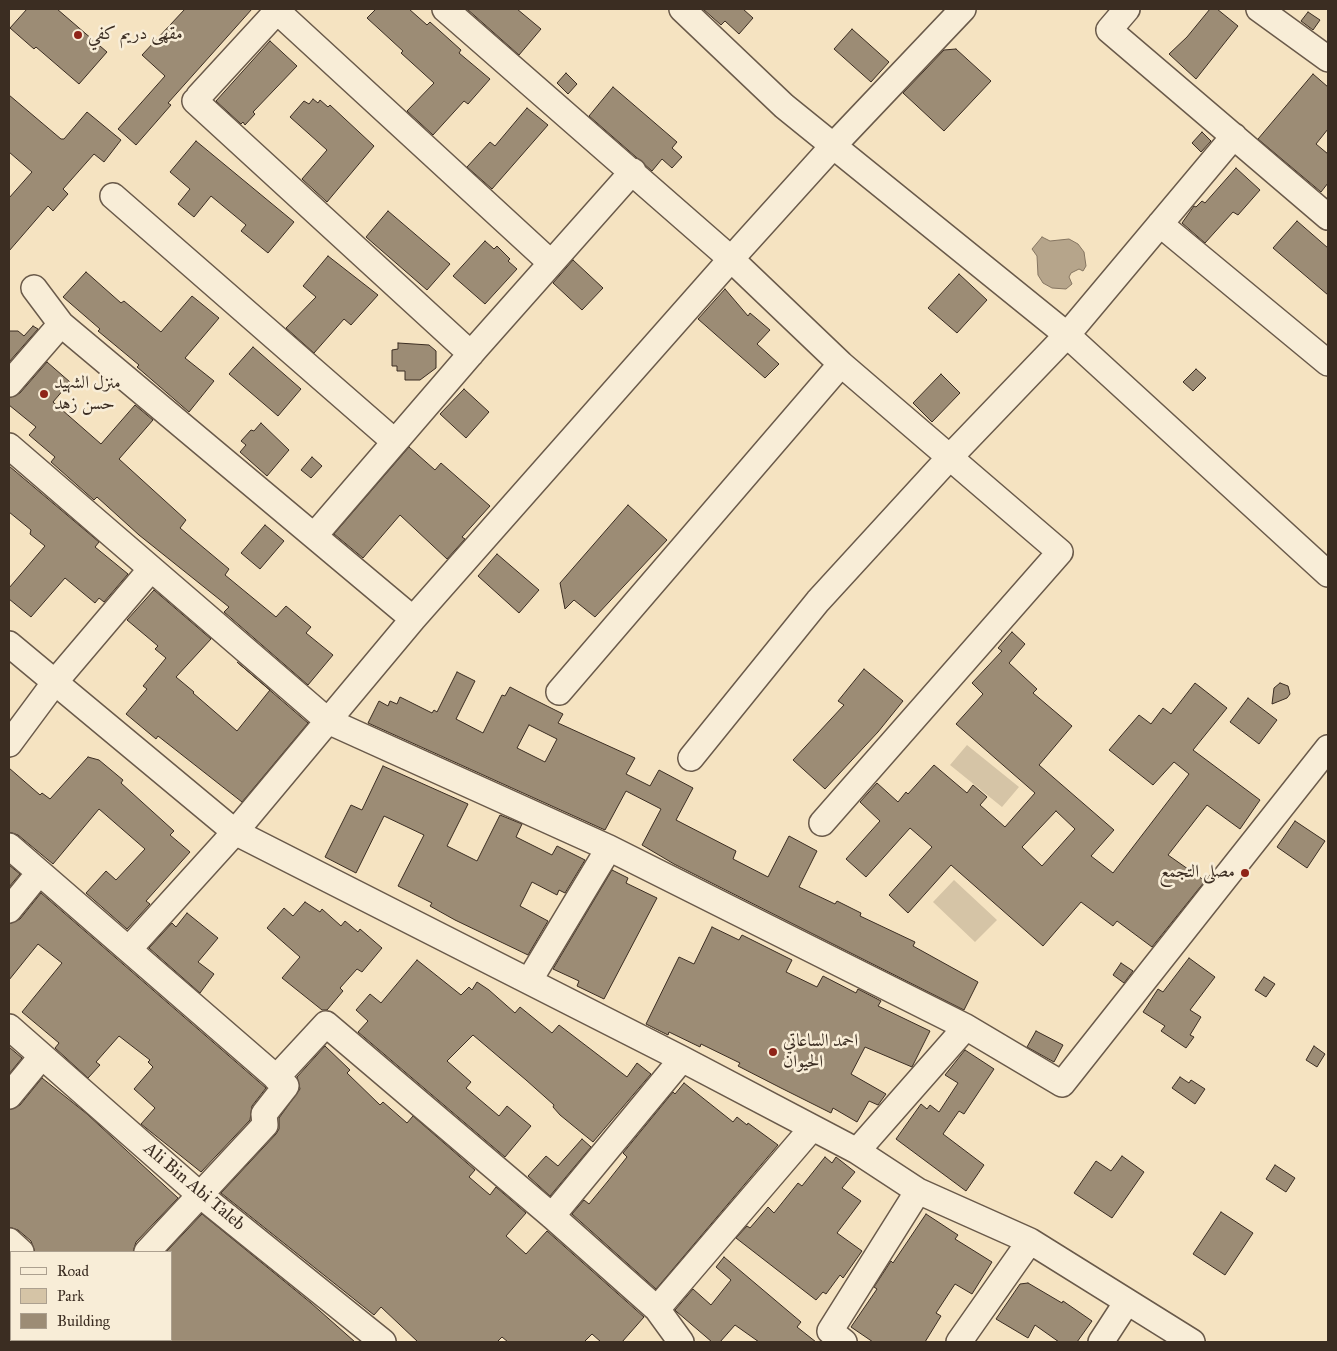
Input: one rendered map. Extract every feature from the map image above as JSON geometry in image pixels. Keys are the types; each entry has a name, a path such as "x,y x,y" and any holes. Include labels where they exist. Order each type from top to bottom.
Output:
{"street":[{"path":"445,9 633,171 731,259 841,364 1060,552 822,823"},
{"path":"682,9 784,106 1068,335 1328,574"},
{"path":"1127,9 1109,30 1328,217"},
{"path":"1259,9 1328,59"},
{"path":"471,354 197,99 278,10 551,263"},
{"path":"129,949 235,832 412,619 731,259 957,11"},
{"path":"691,758 818,601 949,458 1068,335 1234,136"},
{"path":"314,536 471,354 633,171"},
{"path":"113,196 395,442"},
{"path":"1160,224 1328,363"},
{"path":"34,288 61,324 412,619"},
{"path":"9,384 61,324"},
{"path":"559,692 841,364"},
{"path":"9,446 328,721 609,848 966,1027 1062,1084 1328,748"},
{"path":"9,744 55,682 151,569"},
{"path":"9,644 235,832 682,1059 857,1151 918,1191 1030,1241 1192,1342"},
{"path":"9,846 286,1086 264,1114 265,1124 148,1251"},
{"path":"529,981 609,848"},
{"path":"9,910 39,873"},
{"path":"276,1078 326,1024 552,1216 657,1309 681,1342"},
{"name":"Ali Bin Abi Taleb","path":"9,1027 199,1194 383,1342"},
{"path":"857,1151 966,1027"},
{"path":"9,1096 42,1056"},
{"path":"552,1216 682,1059"},
{"path":"657,1309 812,1128"},
{"path":"844,1342 830,1332 918,1191"},
{"path":"9,1241 21,1251"},
{"path":"959,1342 1030,1241"},
{"path":"1101,1342 1127,1302"}],"green space":[{"path":"967,745 1019,787 1002,807 950,765"},
{"path":"954,880 997,920 975,942 933,902"}],"shaded area":[{"path":"1042,237 1050,241 1069,239 1078,244 1084,252 1086,266 1083,271 1079,269 1071,273 1069,277 1072,284 1066,289 1052,288 1043,283 1038,275 1037,256 1032,249"}],"building":[{"path":"27,9 57,9 107,52 79,84 36,47 34,49 10,28"},
{"path":"185,9 252,9 168,103 171,105 136,145 118,129 165,76 142,55"},
{"path":"376,9 409,9 427,25 430,22 461,50 459,53 490,79 468,104 464,101 433,135 407,111 434,83 367,18"},
{"path":"467,9 517,9 541,29 519,55"},
{"path":"703,9 743,9 753,18 739,34 725,21 721,25"},
{"path":"1210,9 1217,9 1238,26 1196,79 1169,54 1187,37"},
{"path":"1308,12 1320,20 1313,30 1301,21"},
{"path":"852,29 889,62 871,82 834,49"},
{"path":"270,41 297,66 253,112 255,114 245,125 243,122 241,124 216,101"},
{"path":"956,49 991,81 944,131 903,93 944,50"},
{"path":"566,73 577,84 568,94 557,83"},
{"path":"1313,74 1328,87 1328,129 1316,144 1328,154 1328,183 1321,192 1258,139"},
{"path":"613,87 677,142 672,148 682,157 672,168 662,159 652,171 589,116"},
{"path":"9,95 61,139 64,139 87,112 121,140 104,162 94,154 63,189 68,194 53,211 48,206 9,251 9,198 32,172 9,152"},
{"path":"313,99 318,103 320,100 328,107 330,105 374,146 327,202 302,179 327,150 290,117 304,101 309,104"},
{"path":"527,108 548,125 492,189 467,167 490,142 495,146"},
{"path":"1202,132 1211,141 1201,152 1192,143"},
{"path":"196,141 294,222 268,253 241,231 246,225 211,196 194,217 178,204 190,189 170,172"},
{"path":"1236,168 1260,190 1238,215 1233,212 1205,243 1182,223 1194,206 1196,207 1202,201 1205,203"},
{"path":"388,211 450,264 427,290 366,237"},
{"path":"1297,221 1328,248 1328,295 1273,248"},
{"path":"485,241 494,249 497,246 510,259 508,261 517,269 485,304 453,276"},
{"path":"328,256 378,295 351,325 344,319 314,353 286,328 316,297 303,286"},
{"path":"573,260 603,288 582,310 553,283"},
{"path":"86,272 121,303 124,301 161,332 192,296 219,318 185,358 214,381 189,412 137,367 139,365 98,331 100,329 63,297"},
{"path":"959,274 987,300 957,333 928,308"},
{"path":"725,289 748,316 750,313 770,330 757,344 779,364 765,378 698,319"},
{"path":"33,326 38,329 9,362 9,331 18,331 24,336"},
{"path":"398,343 429,345 436,351 436,368 420,380 405,380 405,371 397,371 397,366 392,366 392,350 398,349"},
{"path":"253,347 301,389 278,416 229,374"},
{"path":"47,362 70,382 53,402 101,444 135,405 153,420 119,459 186,520 180,528 229,569 225,575 276,617 286,606 311,627 306,633 333,655 308,685 224,612 229,607 139,535 97,497 94,500 51,462 55,457 29,435 36,427 9,405 9,398 20,393"},
{"path":"1196,369 1206,378 1193,391 1183,382"},
{"path":"941,374 960,393 932,422 913,403"},
{"path":"464,389 489,412 466,438 440,414"},
{"path":"261,423 289,450 267,476 240,452 246,445 241,441"},
{"path":"409,447 435,470 441,463 490,506 462,537 465,539 447,559 400,515 363,558 334,534"},
{"path":"312,457 322,466 311,478 301,470"},
{"path":"9,466 99,542 95,547 128,574 104,602 99,598 95,603 65,578 31,617 9,599 9,588 45,546 30,534 31,530 9,512"},
{"path":"628,505 667,540 595,617 574,600 565,609 560,583"},
{"path":"265,525 284,541 260,569 241,553"},
{"path":"497,554 539,590 519,613 478,576"},
{"path":"154,590 211,639 176,677 237,731 270,690 308,723 242,802 158,736 156,739 126,714 147,689 143,686 166,658 155,649 158,646 127,620"},
{"path":"1012,632 1025,644 1009,663 1037,689 1033,693 1072,726 1039,765 1114,830 1091,856 1113,873 1189,774 1174,762 1153,785 1109,750 1139,715 1151,724 1163,708 1171,714 1195,683 1227,708 1193,750 1260,800 1240,829 1207,805 1168,855 1205,881 1152,947 1117,921 1113,926 1081,902 1043,946 951,865 908,913 889,895 932,847 910,828 866,877 846,859 880,821 860,802 877,783 898,802 906,792 908,794 934,765 967,793 973,785 987,797 980,805 1005,827 1035,793 956,724 983,694 972,683 1002,651 998,648","holes":["1056,811 1075,829 1042,866 1022,847"]},
{"path":"864,669 903,701 878,732 825,789 793,760 844,705 838,701"},
{"path":"457,672 475,681 456,719 483,733 502,695 505,696 510,687 563,714 558,723 635,758 626,774 650,786 659,770 693,788 676,820 736,851 733,859 768,877 789,836 817,851 799,887 835,904 837,901 861,913 860,916 915,942 913,946 978,982 964,1010 674,864 642,845 661,809 626,791 605,830 368,723 379,701 388,706 390,701 397,704 400,697 432,713 434,710 437,712","holes":["529,725 557,739 545,762 517,748"]},
{"path":"1280,683 1288,686 1290,694 1287,698 1272,704 1274,688"},
{"path":"1248,698 1277,720 1259,744 1230,722"},
{"path":"88,757 99,760 123,780 121,783 174,831 170,835 190,852 146,901 150,904 127,929 86,893 106,871 116,880 145,849 99,809 53,864 18,835 9,832 9,768 40,795 42,793 50,799"},
{"path":"383,766 468,804 447,846 477,861 500,815 522,824 516,837 552,855 557,846 585,860 565,893 559,890 557,895 532,882 520,906 548,921 528,955 455,920 430,906 432,903 398,886 424,835 384,816 356,873 325,857 351,805 362,810"},
{"path":"1295,821 1325,841 1307,868 1277,847"},
{"path":"9,865 20,874 9,887"},
{"path":"612,870 628,878 626,883 657,898 604,999 577,986 579,981 553,969"},
{"path":"41,893 266,1088 252,1106 250,1120 201,1172 141,1124 155,1108 134,1089 153,1067 148,1062 150,1060 119,1036 96,1062 100,1065 88,1078 55,1048 59,1043 22,1012 62,963 38,944 9,980 9,924 20,919"},
{"path":"305,902 320,912 322,909 341,926 345,921 358,932 360,929 382,948 362,972 357,969 340,988 343,991 327,1010 322,1010 282,978 300,957 267,928 284,908 293,916"},
{"path":"187,913 218,938 198,962 214,974 200,993 149,948 172,923 176,927"},
{"path":"712,927 739,940 742,935 792,960 786,972 817,987 823,976 856,993 858,989 881,1001 878,1006 930,1031 912,1067 865,1047 851,1074 886,1094 878,1105 869,1101 857,1122 833,1108 831,1113 738,1066 740,1063 701,1044 700,1047 669,1032 668,1035 646,1024 679,957 694,964"},
{"path":"1189,958 1215,977 1190,1010 1201,1017 1190,1035 1194,1037 1186,1048 1161,1031 1165,1026 1143,1012 1158,989 1163,992"},
{"path":"417,960 461,995 469,987 472,990 477,982 515,1013 520,1007 552,1033 559,1025 627,1077 637,1063 651,1074 593,1142 560,1115 553,1107 554,1105 473,1035 447,1061 471,1082 466,1088 499,1116 507,1106 531,1126 505,1157 358,1032 368,1021 356,1010 370,994 381,1003"},
{"path":"1121,963 1133,971 1124,983 1113,975"},
{"path":"1264,977 1275,984 1266,997 1255,990"},
{"path":"1036,1031 1063,1045 1054,1062 1027,1047"},
{"path":"325,1046 350,1070 347,1073 380,1105 383,1102 407,1123 413,1116 475,1170 469,1177 490,1195 496,1187 526,1213 506,1236 526,1254 547,1231 644,1317 622,1342 601,1342 592,1334 584,1342 508,1342 502,1337 497,1342 418,1342 381,1307 374,1315 221,1193 276,1134 279,1129 279,1118 300,1089 297,1077"},
{"path":"1314,1046 1325,1054 1317,1067 1306,1060"},
{"path":"9,1047 22,1058 9,1074"},
{"path":"965,1050 994,1069 964,1114 959,1111 943,1134 984,1165 966,1191 896,1139 921,1104 927,1109 930,1105 939,1112 958,1083 945,1075"},
{"path":"1180,1077 1189,1083 1191,1080 1205,1089 1195,1104 1172,1088"},
{"path":"42,1078 87,1114 178,1198 136,1242 133,1251 35,1251 31,1241 18,1230 9,1227 9,1110 20,1105"},
{"path":"684,1083 733,1122 737,1117 778,1145 656,1289 572,1214 584,1200 589,1204 627,1157 623,1153 673,1092 675,1094"},
{"path":"582,1139 591,1147 550,1196 528,1176 546,1156 558,1166"},
{"path":"1122,1156 1144,1172 1112,1218 1074,1193 1096,1161 1111,1171"},
{"path":"825,1157 832,1163 836,1157 855,1172 842,1188 861,1201 837,1233 862,1251 843,1278 840,1275 826,1294 823,1292 816,1300 736,1238 747,1226 750,1228 768,1207 774,1213 798,1183 802,1186"},
{"path":"1275,1165 1295,1178 1286,1192 1266,1179"},
{"path":"1221,1212 1253,1233 1225,1275 1193,1254"},
{"path":"202,1214 311,1303 355,1342 171,1342 172,1251 167,1251"},
{"path":"926,1214 958,1235 955,1239 992,1262 972,1294 955,1284 936,1313 941,1316 925,1342 873,1342 851,1327 877,1289 874,1287 891,1261 893,1263"},
{"path":"724,1257 801,1322 797,1327 816,1342 759,1342 735,1325 720,1342 712,1342 677,1312 675,1310 693,1289 711,1305 731,1280 716,1267"},
{"path":"1028,1283 1062,1303 1063,1301 1092,1321 1077,1342 1059,1342 1035,1325 1028,1338 996,1319 1020,1284"}],"place":[{"name":"مقهى دريم كفي","path":"78,35"},
{"name":"منزل الشهيد حسن زهد","path":"44,394"},
{"name":"مصلى التجمع","path":"1245,873"},
{"name":"احمد الساعاتي الحيوان","path":"773,1052"}]}
